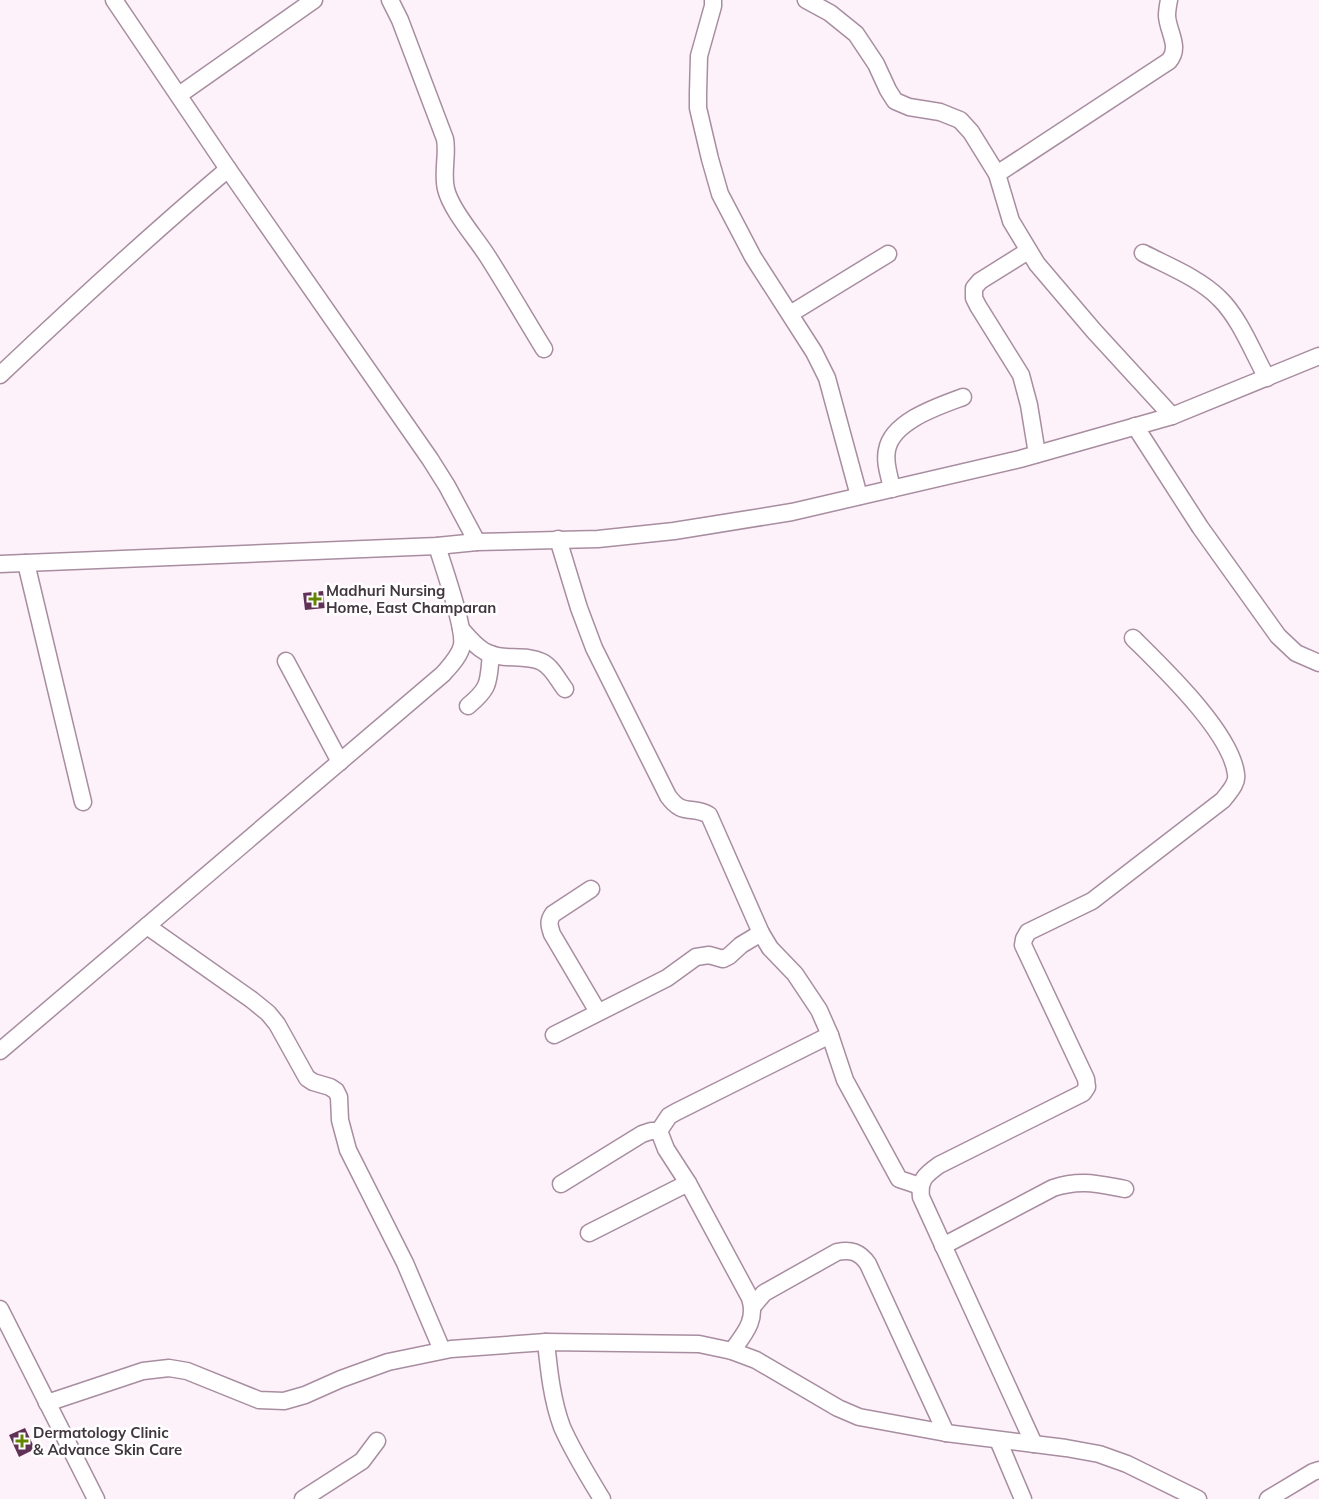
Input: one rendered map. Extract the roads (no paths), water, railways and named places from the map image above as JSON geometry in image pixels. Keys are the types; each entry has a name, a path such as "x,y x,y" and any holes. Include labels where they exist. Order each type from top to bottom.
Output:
{"street":[{"path":"114,0 228,169 430,459 477,542"},
{"path":"179,95 314,0"},
{"path":"390,0 400,20 445,139 447,150 444,174 450,200 488,257 544,349"},
{"path":"713,0 699,56 698,108 720,194 753,257 814,352 827,378 859,496"},
{"path":"806,0 830,13 856,34 876,64 895,101 909,107 940,112 960,120 971,132 997,174 1011,221 1036,264 1172,416"},
{"path":"997,174 1173,56 1174,46 1167,18 1170,0"},
{"path":"0,375 102,279 228,169"},
{"path":"1028,251 980,281 974,288 974,298 999,343 1021,375 1029,405 1037,454"},
{"path":"1143,253 1205,286 1220,299 1234,317 1267,378"},
{"path":"790,314 888,254"},
{"path":"0,564 437,546 477,542 598,539 674,531 792,512 1037,454 1172,416 1319,356"},
{"path":"892,489 886,459 890,440 897,431 920,414 963,397"},
{"path":"1136,426 1200,527 1278,636 1296,653 1319,664"},
{"path":"558,540 579,608 594,648 668,796 674,804 682,809 702,811 709,815 761,933 770,948 795,974 812,998 830,1035 845,1080 899,1179 920,1186"},
{"path":"0,1051 443,674 457,657 462,645 461,629 437,546"},
{"path":"26,563 83,802"},
{"path":"461,629 475,645 485,652 504,658 532,659 543,662 564,689"},
{"path":"1034,1444 921,1197 920,1186 927,1174 939,1165 1083,1093 1087,1087 1086,1079 1023,945 1028,932 1092,901 1223,800 1232,788 1237,775 1232,759 1222,741 1181,686 1133,638"},
{"path":"468,706 485,691 488,682 491,654"},
{"path":"286,661 340,762"},
{"path":"591,888 553,914 549,919 549,925 552,934 598,1012"},
{"path":"147,926 268,1013 277,1024 307,1078 312,1082 330,1086 336,1091 340,1120 348,1150 405,1262 442,1350"},
{"path":"554,1035 667,978 696,957 709,954 722,959 761,933"},
{"path":"732,1351 750,1327 753,1317 753,1306 688,1183 666,1149 660,1131 665,1122 676,1112 830,1035"},
{"path":"561,1184 642,1134 660,1131"},
{"path":"589,1232 688,1183"},
{"path":"943,1246 1053,1188 1070,1183 1086,1183 1125,1189"},
{"path":"753,1306 770,1289 837,1252 855,1251 868,1264 946,1433"},
{"path":"2,1318 96,1499"},
{"path":"546,1342 550,1380 563,1428 582,1467 602,1499"},
{"path":"47,1403 143,1371 169,1368 187,1371 259,1400 284,1401 388,1362 442,1350 546,1342 700,1344 732,1351 756,1360 858,1418 946,1433 1099,1454 1127,1464 1189,1497"},
{"path":"998,1440 1023,1499"},
{"path":"302,1499 362,1461 377,1441"},
{"path":"1268,1499 1319,1470"}],"place":[{"name":"Madhuri Nursing Home, East Champaran","path":"315,599"},
{"name":"Dermatology Clinic & Advance Skin Care","path":"22,1441"}]}
